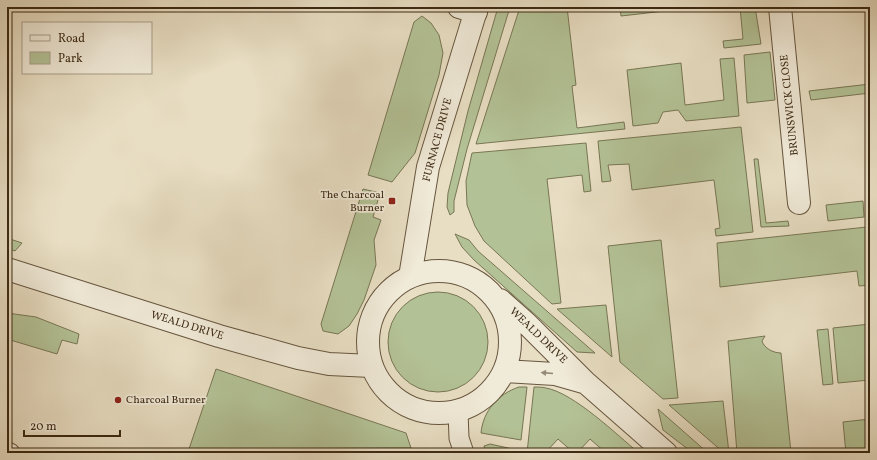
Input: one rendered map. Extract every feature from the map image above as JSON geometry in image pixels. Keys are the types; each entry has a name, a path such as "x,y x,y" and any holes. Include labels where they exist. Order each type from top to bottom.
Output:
{"street":[{"name":"BRUNSWICK CLOSE","path":"780,7 799,203"},
{"name":"FURNACE DRIVE","path":"410,277 428,167 470,9"},
{"name":"WEALD DRIVE","path":"7,269 219,336 298,358 330,364 371,366"},
{"path":"431,271 452,272 473,279 490,291 502,310 510,329 509,350 505,371 494,389 478,403 458,412 437,415 416,410 396,400 381,385 371,366 367,344 370,323 378,304 392,288 410,277 431,271"},
{"name":"WEALD DRIVE","path":"490,291 527,324 585,382 666,453"},
{"name":"WEALD DRIVE","path":"505,371 555,374 585,382"}],"lane":[{"path":"458,412 459,438 464,453"}],"green space":[{"path":"498,7 510,7 467,149 454,201 454,212 450,215 447,207 448,193 468,111"},
{"path":"520,7 567,7 576,85 572,86 577,128 624,122 625,129 476,144"},
{"path":"620,7 700,7 621,16"},
{"path":"740,7 755,7 761,44 724,48 723,41 743,39"},
{"path":"422,16 431,23 439,35 443,53 439,75 415,153 392,182 368,175 414,22"},
{"path":"770,52 775,100 747,103 744,55"},
{"path":"734,58 739,116 686,121 678,110 663,112 658,123 633,126 627,70 681,63 685,105 724,100 720,59"},
{"path":"870,84 870,93 811,100 809,91"},
{"path":"741,127 753,232 716,236 715,229 720,228 714,180 632,190 629,164 608,165 611,181 602,182 598,141"},
{"path":"586,143 591,191 584,192 582,175 547,179 561,303 552,304 484,241 475,226 467,205 466,181 472,153"},
{"path":"754,159 758,159 766,223 788,221 789,226 761,227"},
{"path":"363,189 380,193 373,217 381,220 374,240 376,265 364,300 349,326 338,334 323,331 321,324"},
{"path":"863,201 864,217 828,221 826,205"},
{"path":"867,227 870,254 870,285 859,286 857,271 720,287 717,243"},
{"path":"455,234 469,240 478,251 595,353 577,352 474,260 462,247"},
{"path":"7,238 22,243 15,251 7,248"},
{"path":"661,240 678,398 663,399 620,362 608,246"},
{"path":"438,292 448,293 466,300 480,314 487,332 487,352 480,370 466,384 448,391 438,392 428,391 410,384 396,370 389,352 388,342 389,332 396,314 410,300 428,293"},
{"path":"606,305 612,357 557,309"},
{"path":"7,313 36,317 79,334 77,344 62,340 57,354 7,339"},
{"path":"870,324 870,380 838,383 833,328"},
{"path":"828,329 833,384 823,385 817,330"},
{"path":"765,336 762,341 765,346 772,351 781,353 791,453 737,453 728,341"},
{"path":"216,369 406,433 411,448 189,449"},
{"path":"519,387 527,387 521,440 481,433 482,425 493,404 504,394"},
{"path":"534,387 542,387 557,391 582,406 639,453 606,453 590,439 577,453 574,453 558,439 545,453 527,453"},
{"path":"723,401 729,453 724,453 669,405"},
{"path":"658,409 708,453 693,453 663,430"},
{"path":"870,419 870,453 846,453 843,422"},
{"path":"490,444 517,450 518,453 486,453 484,446"}],"place":[{"name":"The Charcoal Burner","path":"392,201"},
{"name":"Charcoal Burner","path":"118,400"}]}
